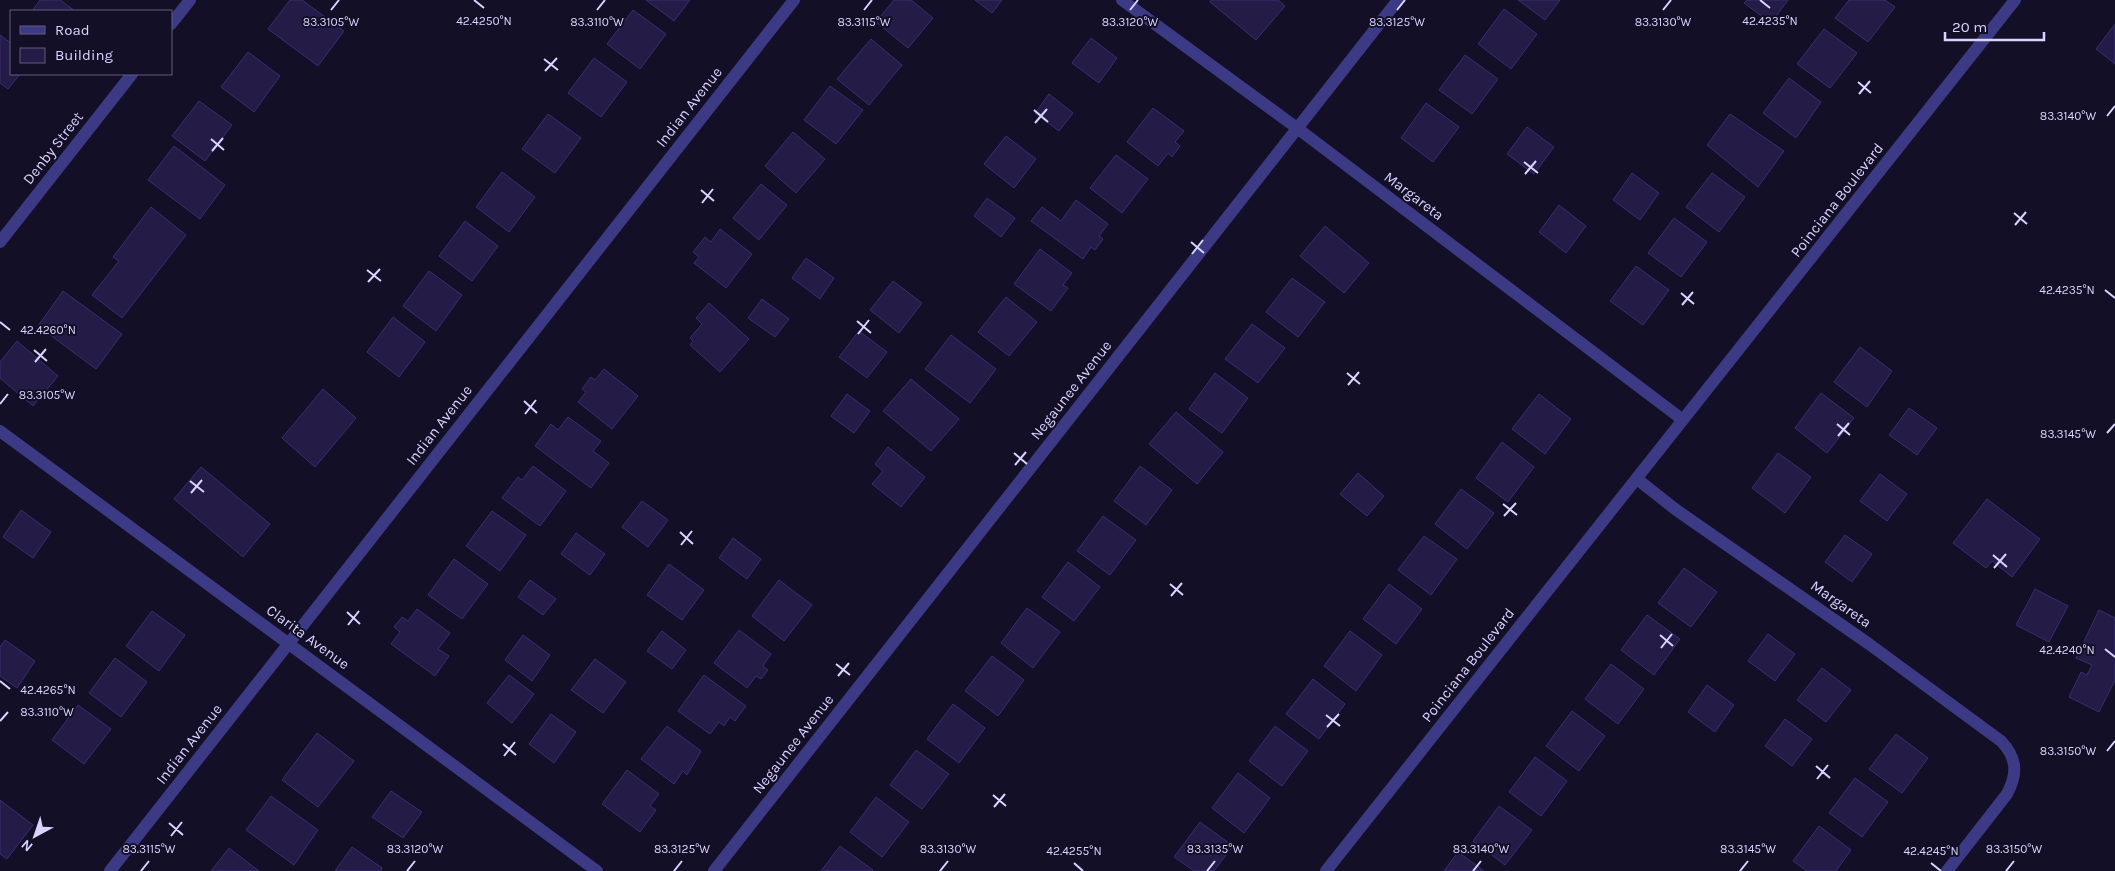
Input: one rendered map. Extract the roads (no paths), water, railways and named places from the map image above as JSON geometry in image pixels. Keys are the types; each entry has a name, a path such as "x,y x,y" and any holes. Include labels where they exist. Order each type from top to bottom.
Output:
{"street":[{"path":"172,23 190,0"},
{"name":"Indian Avenue","path":"110,871 794,0"},
{"name":"Margareta","path":"1122,0 1297,128 1684,420"},
{"name":"Negaunee Avenue","path":"714,871 1398,0"},
{"name":"Poinciana Boulevard","path":"1326,871 2015,0"},
{"name":"Denby Street","path":"0,242 131,75"},
{"name":"Clarita Avenue","path":"0,430 597,871"},
{"name":"Margareta","path":"1636,479 1869,644 2001,741 2011,752 2016,765 2014,782 2007,794 1947,871"}]}
